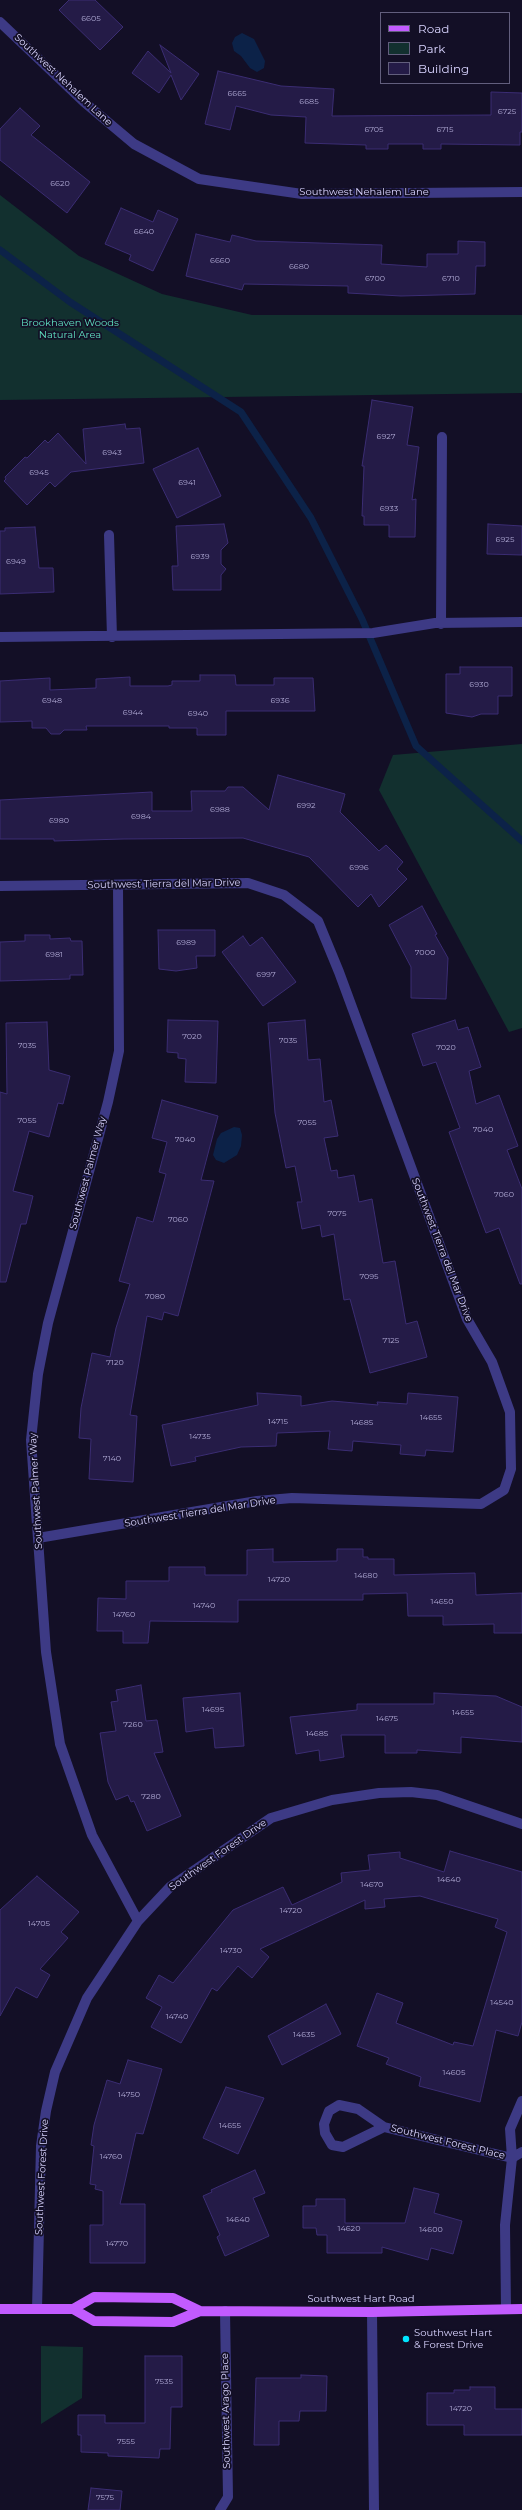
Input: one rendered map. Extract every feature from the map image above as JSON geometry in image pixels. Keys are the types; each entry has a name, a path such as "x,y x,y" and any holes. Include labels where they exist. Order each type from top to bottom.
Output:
{"main road":[{"name":"Southwest Hart Road","path":"0,2309 73,2309 94,2298 173,2298 200,2311"},
{"name":"Southwest Hart Road","path":"73,2309 94,2321 173,2322 200,2311 372,2312 522,2309"}],"street":[{"name":"Southwest Nehalem Lane","path":"0,22 84,102 134,144 199,178 302,194 522,192"},
{"path":"441,624 442,437"},
{"path":"109,535 112,637"},
{"path":"0,637 112,637 342,633 394,631 467,621 522,622"},
{"name":"Southwest Tierra del Mar Drive","path":"0,886 248,883 284,895 318,921 339,972 467,1319 492,1362 510,1412 511,1469 504,1490 481,1504 292,1498 257,1501 38,1538"},
{"name":"Southwest Palmer Way","path":"118,885 119,1051 108,1102 48,1323 38,1374 32,1440 46,1652 60,1744 92,1835 138,1921"},
{"name":"Southwest Forest Drive","path":"37,2309 41,2146 46,2111 55,2072 87,1998 138,1921 170,1887 271,1818 332,1800 378,1792 412,1792 437,1796 522,1824"},
{"path":"506,2309 505,2226 512,2158 510,2129 522,2101"},
{"name":"Southwest Forest Place","path":"384,2127 354,2143 337,2148 328,2140 324,2124 329,2111 339,2105 358,2109 384,2127 512,2158"},
{"path":"512,2158 522,2152"},
{"name":"Southwest Arago Place","path":"220,2510 228,2497 225,2311"},
{"path":"372,2312 374,2510"}],"green space":[{"name":"Brookhaven Woods Natural Area","path":"0,195 79,256 162,294 252,315 522,315 522,393 0,400"},
{"path":"522,744 522,1028 509,1032 379,790 393,755"},
{"path":"41,2346 83,2347 82,2398 41,2424"}],"water":[{"path":"242,33 254,39 265,61 264,68 257,72 250,68 241,56 234,51 232,43 235,37"},
{"path":"234,1127 240,1128 242,1135 241,1146 237,1155 224,1163 216,1160 213,1155 217,1139 221,1133"}],"building":[{"path":"69,0 95,0 123,27 100,50 59,10"},
{"path":"160,45 199,74 181,100 171,75 159,93 132,73 148,51 171,73"},
{"path":"218,71 281,86 334,89 332,116 491,115 491,92 522,93 522,132 520,132 520,145 441,144 441,149 423,149 423,144 388,144 388,149 366,149 366,145 305,143 306,117 271,115 236,106 230,130 205,124"},
{"path":"20,108 40,126 31,135 90,182 67,213 0,160 0,129"},
{"path":"121,208 153,222 158,210 178,219 153,271 129,260 131,255 105,244"},
{"path":"196,234 230,242 232,235 256,241 382,245 381,264 427,267 427,254 458,254 458,241 485,242 485,266 476,266 475,294 401,296 348,293 348,286 244,284 242,290 186,276"},
{"path":"372,400 413,407 407,445 419,447 412,500 416,499 415,537 389,537 389,525 364,525 364,516 362,516 364,466 362,466"},
{"path":"125,424 126,429 140,428 144,463 71,472 55,487 50,482 27,505 4,481 6,479 5,477 25,457 27,458 45,440 48,443 58,433 86,464 83,429"},
{"path":"198,448 221,496 177,518 153,469"},
{"path":"224,524 228,543 221,550 221,564 226,569 221,575 221,590 173,590 172,566 178,566 176,526"},
{"path":"488,524 522,526 522,555 487,554"},
{"path":"35,527 39,568 53,568 54,592 0,594 0,531 5,531 5,528"},
{"path":"460,667 512,667 512,696 498,696 498,714 481,714 472,717 446,713 446,674 460,674"},
{"path":"200,675 235,675 236,685 274,685 274,678 313,678 315,711 226,711 226,735 197,735 197,728 169,728 169,726 86,726 87,730 64,730 60,734 51,734 46,728 32,728 32,721 0,722 0,681 50,678 50,690 96,688 96,679 130,677 130,686 168,686 172,685 172,681 200,681"},
{"path":"278,775 345,794 340,812 379,851 386,845 403,862 397,869 407,879 379,907 371,894 358,907 309,857 243,838 54,841 54,839 0,839 0,800 152,792 152,811 192,811 191,791 225,791 228,787 243,787 269,810"},
{"path":"422,906 437,934 435,935 448,958 446,999 411,998 411,967 389,925"},
{"path":"158,930 215,930 215,956 196,956 197,968 176,971 159,969"},
{"path":"25,935 50,935 50,939 70,938 71,941 82,941 83,975 70,975 70,979 0,981 0,942 25,941"},
{"path":"243,936 250,946 262,937 296,982 263,1006 222,952"},
{"path":"168,1020 218,1021 216,1083 185,1082 186,1059 178,1058 178,1053 167,1052"},
{"path":"305,1020 308,1060 320,1059 324,1102 331,1100 338,1136 324,1138 331,1171 337,1170 338,1178 354,1175 359,1202 372,1199 383,1263 395,1261 406,1324 417,1321 427,1357 370,1373 350,1299 344,1300 334,1234 322,1237 320,1225 302,1229 297,1202 302,1202 295,1166 286,1168 275,1113 268,1023"},
{"path":"455,1020 458,1030 468,1027 481,1067 469,1071 476,1104 499,1095 518,1146 507,1150 522,1189 522,1284 520,1284 499,1228 486,1233 449,1132 460,1128 436,1062 423,1066 412,1034"},
{"path":"47,1022 49,1070 70,1076 63,1104 58,1103 49,1137 29,1131 13,1191 33,1196 26,1224 21,1224 6,1282 0,1282 0,1092 7,1094 6,1023"},
{"path":"162,1100 218,1116 201,1180 214,1181 178,1316 164,1312 162,1320 147,1316 130,1415 137,1416 133,1482 89,1479 91,1439 79,1438 81,1408 92,1353 110,1357 116,1328 130,1284 119,1281 137,1217 153,1222 166,1174 159,1172 167,1142 152,1138"},
{"path":"257,1393 301,1396 301,1406 332,1401 378,1405 377,1402 407,1404 408,1393 458,1397 453,1452 426,1450 425,1456 400,1454 401,1445 353,1441 352,1451 328,1449 330,1431 277,1433 276,1446 241,1447 195,1457 196,1461 171,1466 162,1425 258,1405"},
{"path":"273,1549 273,1562 337,1561 337,1549 363,1549 363,1557 368,1557 368,1559 394,1559 394,1575 475,1573 476,1595 522,1593 522,1633 494,1633 494,1624 443,1625 443,1616 408,1616 407,1593 363,1594 363,1600 238,1600 238,1622 150,1621 148,1643 123,1643 123,1631 97,1631 98,1598 126,1599 126,1581 169,1581 169,1567 205,1567 205,1575 247,1575 247,1550"},
{"path":"141,1685 146,1721 157,1720 163,1752 154,1753 181,1816 147,1831 134,1801 131,1802 128,1795 116,1800 108,1782 100,1733 116,1731 111,1702 118,1701 116,1690"},
{"path":"240,1693 244,1746 215,1748 213,1728 186,1732 183,1698"},
{"path":"434,1693 496,1696 522,1707 522,1742 461,1737 461,1753 417,1750 417,1753 385,1753 385,1735 341,1735 344,1757 320,1761 319,1750 296,1754 290,1717 357,1710 357,1704 434,1704"},
{"path":"450,1851 522,1872 522,2022 518,2036 496,2030 480,2102 419,2086 421,2077 386,2064 389,2058 357,2046 377,1993 403,2003 396,2023 453,2045 454,2042 473,2046 507,1932 495,1927 498,1919 420,1896 384,1899 385,1907 365,1909 365,1900 260,1949 269,1957 252,1978 238,1966 217,1991 212,1988 181,2043 151,2027 162,2007 146,1998 159,1975 173,1983 233,1910 283,1887 292,1905 342,1882 341,1873 370,1870 368,1855 400,1852 400,1858 444,1872"},
{"path":"37,1876 79,1912 61,1932 68,1938 40,1969 50,1975 37,1998 16,1987 0,2016 0,1910"},
{"path":"326,2004 341,2034 282,2065 268,2036"},
{"path":"128,2060 162,2069 143,2134 136,2133 120,2204 145,2204 145,2263 90,2263 90,2225 103,2225 103,2191 95,2189 96,2185 90,2184 94,2146 91,2145 94,2125 107,2080 120,2084"},
{"path":"226,2087 264,2098 238,2154 203,2138"},
{"path":"255,2170 265,2193 253,2198 269,2236 225,2256 217,2237 220,2235 203,2196 212,2192 211,2190"},
{"path":"414,2188 439,2194 434,2213 462,2221 453,2254 431,2248 428,2260 382,2247 382,2253 327,2253 327,2235 317,2235 316,2228 303,2228 303,2206 316,2206 316,2199 345,2199 345,2223 405,2223"},
{"path":"145,2356 182,2356 182,2407 171,2407 170,2449 160,2449 159,2458 108,2456 108,2453 81,2452 81,2435 78,2435 78,2415 105,2415 105,2423 145,2423"},
{"path":"301,2375 327,2376 326,2411 300,2411 299,2421 279,2421 279,2445 254,2445 256,2378 301,2378"},
{"path":"470,2387 495,2387 495,2409 522,2409 522,2435 464,2435 464,2425 427,2425 427,2393 454,2393 454,2390 470,2390"},
{"path":"91,2488 122,2491 120,2510 88,2510"}],"waterway":[{"path":"0,250 70,302 241,412 311,518 362,619 416,746 522,841"}],"place":[{"name":"Southwest Hart & Forest Drive","path":"406,2339"}]}
